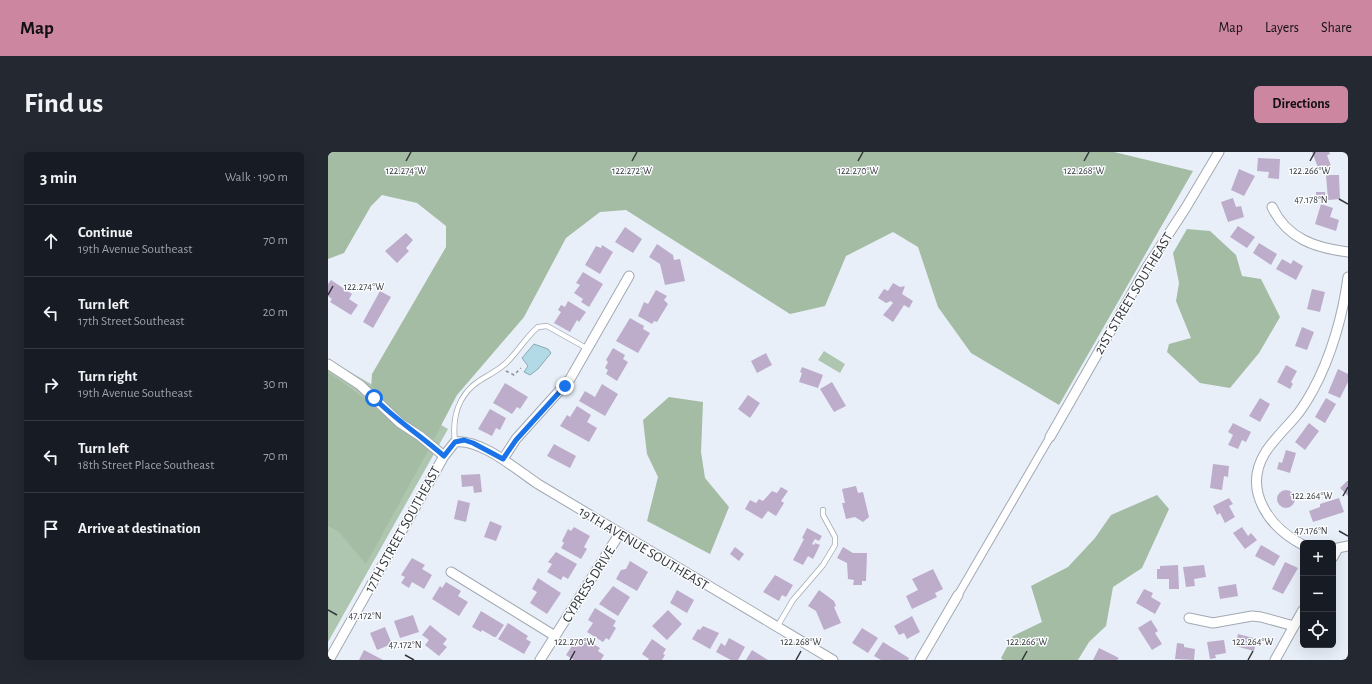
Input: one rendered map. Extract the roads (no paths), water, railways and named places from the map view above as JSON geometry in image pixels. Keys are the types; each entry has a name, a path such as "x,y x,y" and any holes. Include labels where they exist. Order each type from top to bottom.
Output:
{"street":[{"name":"21ST STREET SOUTHEAST","path":"1050,437 1147,267 1185,209 1219,152"},
{"path":"1272,207 1288,231 1300,239 1328,250 1348,252"},
{"path":"503,459 516,440 565,386 588,349 629,276"},
{"path":"1300,543 1278,528 1265,513 1258,494 1258,475 1266,452 1302,409 1314,388 1345,310 1348,277"},
{"path":"328,364 360,385 400,423 420,436 444,456"},
{"path":"920,660 1050,437"},
{"name":"19TH AVENUE SOUTHEAST","path":"455,442 464,440 473,443 503,459 538,484 833,660"},
{"name":"17TH STREET SOUTHEAST","path":"329,660 444,456 455,442"},
{"name":"CYPRESS DRIVE","path":"540,660 620,533"},
{"path":"1336,549 1348,546"},
{"path":"451,572 555,636"},
{"path":"1275,660 1302,612"},
{"path":"1189,618 1213,623 1252,616 1294,626"}],"lane":[{"path":"455,442 453,428 463,397 474,384 505,364 534,330 541,326 547,326 588,349"},
{"path":"776,627 793,600 823,565 835,545 835,537 823,515 823,510"}],"water":[{"path":"534,344 548,349 551,353 538,369 530,375 524,372 528,366 522,358"}]}
